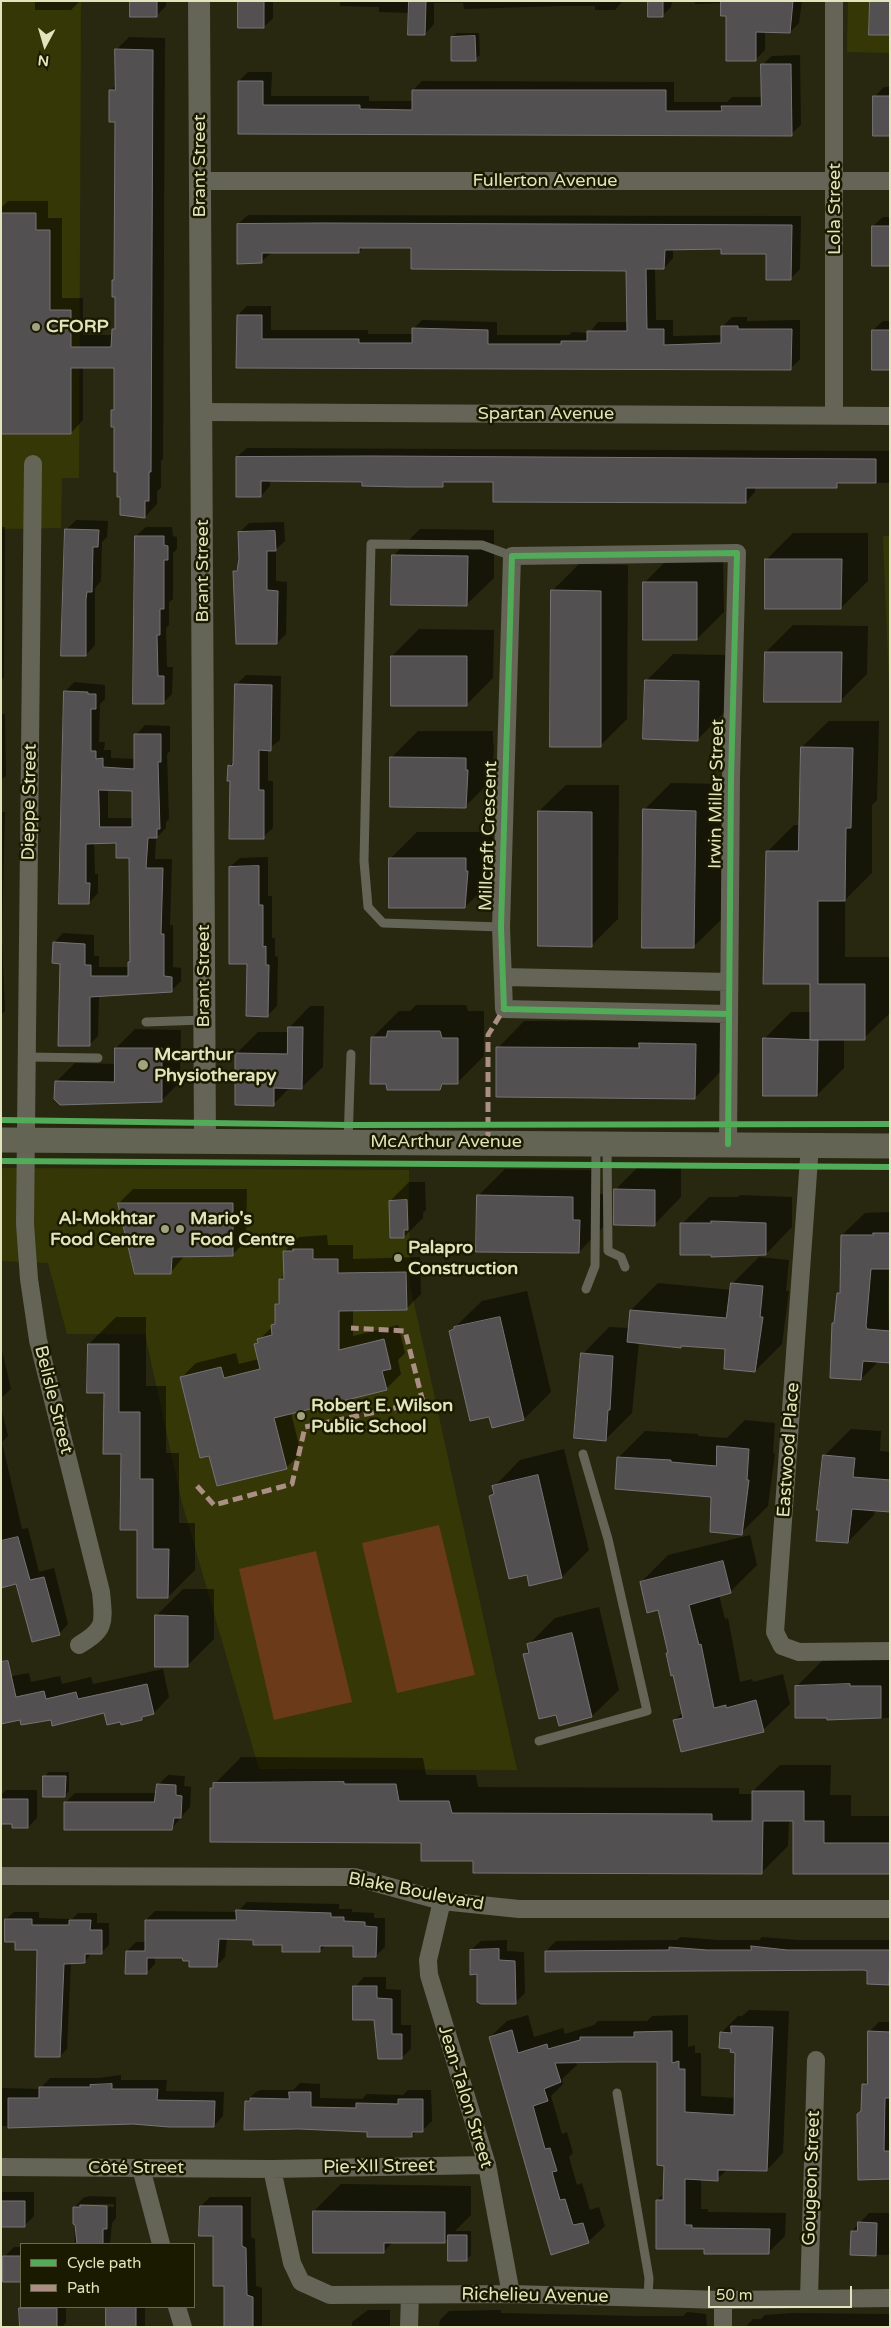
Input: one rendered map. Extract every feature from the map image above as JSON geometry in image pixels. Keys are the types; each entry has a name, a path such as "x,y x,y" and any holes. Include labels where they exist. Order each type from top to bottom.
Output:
{"main road":[{"name":"McArthur Avenue","path":"13,1140 890,1146"}],"street":[{"name":"Brant Street","path":"199,1 199,181 203,412 205,1141"},
{"name":"Lola Street","path":"834,1 834,416"},
{"name":"Fullerton Avenue","path":"199,181 890,181"},
{"name":"Spartan Avenue","path":"203,412 890,416"},
{"name":"Dieppe Street","path":"13,1140 26,1057 33,464"},
{"name":"Irwin Miller Street","path":"512,556 737,553 728,1144"},
{"name":"Millcraft Crescent","path":"512,556 501,927 504,1009 729,1014"},
{"path":"504,977 729,982"},
{"name":"Belisle Street","path":"13,1140 25,1224 34,1320 101,1592 103,1608 101,1628 96,1635 79,1645"},
{"name":"Eastwood Place","path":"810,1145 776,1632 782,1646 799,1652 890,1651"},
{"name":"Blake Boulevard","path":"1,1876 354,1877 442,1901 519,1909 890,1909"},
{"name":"Jean-Talon Street","path":"442,1901 428,1960 428,1975 487,2165 510,2294"},
{"name":"Gougeon Street","path":"809,2297 816,2060"},
{"name":"Pie-XII Street","path":"272,2169 487,2165"},
{"name":"Côté Street","path":"1,2167 272,2169"},
{"path":"141,2168 161,2243"},
{"name":"Richelieu Avenue","path":"272,2169 292,2263 301,2282 330,2295 510,2294 723,2300 809,2297 890,2298"},
{"path":"410,2295 410,2327"},
{"path":"723,2300 723,2327"},
{"path":"178,2308 183,2327"}],"lane":[{"path":"501,927 383,923 368,907 364,861 371,544 482,545 512,556"},
{"path":"146,1022 204,1020"},
{"path":"348,1142 351,1054"},
{"path":"26,1057 98,1058"},
{"path":"602,1144 608,1250 621,1257 625,1267"},
{"path":"586,1289 595,1266 602,1144"},
{"path":"539,1740 647,1711 608,1539 583,1454"},
{"path":"617,2093 649,2278 648,2297"}],"shaded area":[{"path":"1,1 81,1 79,478 62,478 61,528 1,529"},
{"path":"848,1 890,1 890,53 847,52"},
{"path":"883,536 890,536 890,711"},
{"name":"Robert E. Wilson Public School","path":"1,1168 409,1170 410,1285 517,1770 259,1769 181,1499 145,1334 67,1334 48,1263 1,1261"},
{"path":"439,1525 475,1675 397,1693 362,1543"},
{"path":"316,1551 352,1702 274,1720 239,1569"}],"building":[{"path":"130,1 157,1 157,17 130,17"},
{"path":"238,1 264,1 264,28 238,28"},
{"path":"409,1 426,1 425,35 408,35"},
{"path":"648,1 663,1 663,17 648,17"},
{"path":"721,1 793,1 790,33 756,32 756,61 726,61 726,16 721,16"},
{"path":"870,1 890,1 890,35 869,35"},
{"path":"475,36 476,61 451,61 451,37"},
{"path":"115,49 153,50 151,472 149,472 149,501 145,501 145,518 120,515 120,497 117,497 117,472 114,472 114,427 111,427 111,410 114,410 114,368 71,368 71,434 1,434 1,213 36,213 36,230 50,230 50,310 71,310 71,347 111,347 112,329 115,329 115,297 112,297 112,280 114,280 115,122 109,122 109,90 115,90"},
{"path":"761,64 791,64 792,136 238,134 238,81 263,81 263,105 360,105 360,109 412,110 412,90 666,90 666,111 722,111 721,106 761,106"},
{"path":"873,96 890,96 890,136 873,136"},
{"path":"237,224 792,225 791,280 766,280 766,254 721,254 721,249 665,250 664,269 646,269 647,329 664,329 664,345 721,343 721,326 738,326 738,329 792,329 791,370 236,368 237,315 262,315 262,339 359,339 359,343 412,343 412,328 488,330 488,344 561,344 561,341 587,341 587,331 627,331 626,271 411,269 411,248 359,248 359,253 262,253 262,263 237,264"},
{"path":"872,226 890,226 890,266 872,266"},
{"path":"872,330 890,330 890,370 872,370"},
{"path":"236,457 876,459 876,483 837,483 837,488 746,488 746,503 493,502 493,482 443,482 443,487 406,487 362,486 362,482 261,481 261,497 236,497"},
{"path":"65,529 99,530 98,547 93,547 92,592 87,592 86,599 86,656 61,656"},
{"path":"275,531 276,551 267,551 267,590 278,591 277,644 236,644 233,571 237,571 239,559 238,532"},
{"path":"135,536 164,536 164,545 168,546 168,560 164,560 164,609 160,609 160,635 157,635 158,676 164,676 164,704 133,704"},
{"path":"392,555 468,556 467,606 391,605"},
{"path":"765,559 842,559 841,609 765,609"},
{"path":"643,582 697,582 697,640 643,640"},
{"path":"551,590 601,591 601,747 550,747"},
{"path":"765,652 842,652 841,702 764,702"},
{"path":"391,656 467,656 467,706 391,706"},
{"path":"645,680 699,681 698,741 643,739"},
{"path":"235,684 272,685 271,751 259,750 259,790 264,790 264,839 229,839 230,781 227,781 228,765 232,766 233,763"},
{"path":"64,691 88,692 88,694 96,694 96,709 91,709 91,751 96,751 96,759 103,758 103,767 134,769 134,734 161,734 161,762 158,762 160,829 157,829 157,838 148,838 146,868 163,868 161,934 164,934 164,976 172,977 172,992 90,997 90,1046 58,1046 60,964 52,963 53,942 85,944 85,965 91,965 91,976 128,976 128,962 130,962 129,858 116,858 116,843 86,844 86,883 90,883 89,904 59,904","holes":["99,790 132,791 132,827 100,827"]},
{"path":"801,747 853,748 851,828 846,828 845,901 818,901 818,984 865,984 865,1040 810,1040 810,984 763,984 766,851 798,851"},
{"path":"390,757 466,758 466,770 468,770 466,808 390,807"},
{"path":"643,809 696,811 694,948 642,948"},
{"path":"538,811 592,812 592,947 538,946"},
{"path":"389,858 466,858 466,871 468,871 465,908 389,908"},
{"path":"259,866 259,905 263,905 263,947 266,946 266,965 269,965 268,1017 246,1016 247,964 229,964 229,867"},
{"path":"288,1027 303,1027 302,1089 274,1088 274,1106 235,1105 235,1053 287,1054"},
{"path":"388,1031 440,1031 442,1038 458,1038 458,1084 442,1084 440,1090 387,1090 386,1084 370,1084 371,1037 386,1037"},
{"path":"763,1038 818,1040 817,1096 763,1096"},
{"path":"639,1043 696,1044 695,1099 496,1097 496,1047 639,1048"},
{"path":"115,1048 162,1048 162,1102 60,1105 54,1099 55,1081 114,1082"},
{"path":"614,1189 655,1190 655,1226 614,1225"},
{"path":"477,1195 573,1197 573,1220 580,1220 579,1253 476,1252"},
{"path":"407,1200 408,1230 404,1230 404,1238 390,1238 389,1201"},
{"path":"118,1203 233,1203 233,1256 172,1257 171,1274 135,1274"},
{"path":"711,1221 766,1223 766,1255 711,1257 711,1255 680,1255 680,1223 711,1223"},
{"path":"873,1233 890,1233 890,1269 871,1269 866,1326 867,1329 890,1331 890,1363 863,1361 861,1380 830,1378 832,1323 834,1323 837,1293 840,1293 841,1235 873,1235"},
{"path":"293,1249 313,1249 313,1259 338,1259 338,1273 406,1272 407,1310 339,1311 339,1350 384,1339 391,1369 382,1371 387,1390 274,1418 287,1469 217,1486 209,1456 200,1458 180,1377 221,1367 224,1378 260,1369 254,1344 258,1343 257,1339 272,1335 271,1325 275,1324 275,1304 279,1304 279,1279 284,1279 283,1251 293,1251"},
{"path":"731,1283 763,1286 760,1317 763,1317 755,1372 724,1369 725,1349 681,1346 681,1348 627,1342 630,1310 726,1318"},
{"path":"500,1317 524,1420 492,1428 489,1417 470,1421 449,1331 454,1329 454,1327"},
{"path":"88,1344 119,1344 119,1412 140,1412 140,1479 153,1479 153,1549 169,1549 168,1598 137,1598 137,1530 120,1530 121,1454 103,1454 104,1393 87,1393"},
{"path":"581,1353 613,1356 606,1441 574,1438"},
{"path":"717,1446 749,1449 747,1480 749,1480 742,1535 710,1532 711,1497 615,1489 617,1457 671,1460 671,1462 716,1466"},
{"path":"823,1455 855,1458 853,1477 890,1480 890,1512 852,1509 848,1543 816,1541 819,1510 817,1510"},
{"path":"538,1475 562,1578 529,1586 527,1575 509,1579 489,1496 494,1494 492,1486"},
{"path":"18,1537 30,1580 44,1577 60,1635 32,1642 16,1584 1,1588 1,1541"},
{"path":"723,1561 731,1593 689,1605 699,1645 701,1644 714,1708 726,1705 726,1708 756,1700 764,1732 681,1752 673,1720 683,1718 673,1675 671,1676 666,1653 668,1653 658,1610 647,1613 640,1582"},
{"path":"155,1615 188,1616 188,1667 155,1667"},
{"path":"572,1633 592,1717 559,1726 556,1715 539,1719 523,1654 529,1653 527,1644"},
{"path":"8,1661 16,1697 44,1691 46,1699 76,1692 78,1699 147,1684 154,1714 142,1717 142,1720 121,1725 120,1722 107,1725 104,1713 52,1726 51,1720 21,1725 20,1720 1,1724 1,1662"},
{"path":"850,1684 850,1686 881,1686 881,1718 827,1720 827,1718 795,1718 795,1686"},
{"path":"43,1776 66,1776 65,1797 43,1797"},
{"path":"344,1782 344,1784 396,1784 399,1801 449,1801 452,1813 712,1814 712,1821 752,1821 752,1791 804,1791 804,1821 824,1821 824,1843 890,1843 890,1874 793,1874 793,1821 763,1821 762,1874 473,1873 473,1861 421,1861 421,1843 210,1842 210,1788 213,1788 213,1783"},
{"path":"157,1784 176,1785 176,1795 182,1796 181,1818 174,1818 172,1830 64,1830 64,1802 154,1802"},
{"path":"1,1799 28,1799 28,1828 12,1828 12,1824 1,1824"},
{"path":"236,1910 331,1913 331,1917 344,1917 344,1921 365,1922 365,1926 377,1927 376,1957 353,1957 353,1946 320,1946 320,1952 282,1952 282,1945 253,1945 253,1940 219,1939 217,1967 189,1967 189,1961 183,1961 182,1958 147,1958 147,1974 125,1974 126,1951 145,1951 145,1920 236,1920"},
{"path":"5,1919 32,1919 32,1925 69,1925 69,1920 91,1920 90,1930 102,1930 102,1954 85,1954 85,1963 64,1964 60,2057 35,2057 37,1950 15,1950 15,1942 5,1942"},
{"path":"751,1946 787,1950 890,1950 889,1985 867,1984 867,1971 864,1970 545,1972 545,1951 669,1950 669,1947 707,1950 751,1950"},
{"path":"499,1949 499,1960 515,1961 516,2004 481,2004 477,2002 477,1974 470,1975 470,1950"},
{"path":"353,1986 377,1986 377,1998 392,1999 392,2034 402,2034 402,2059 378,2059 374,2020 353,2020"},
{"path":"731,2026 773,2027 767,2171 718,2170 718,2181 685,2179 685,2225 692,2225 692,2228 770,2229 769,2254 704,2254 704,2249 656,2249 656,2200 663,2200 664,2166 657,2165 657,2062 620,2062 555,2063 561,2082 544,2089 548,2101 533,2106 545,2149 550,2148 557,2171 552,2172 560,2200 565,2199 573,2225 583,2223 589,2243 551,2255 489,2037 512,2030 518,2053 547,2044 548,2049 580,2040 580,2037 634,2037 634,2032 672,2031 672,2063 679,2061 679,2069 685,2069 685,2112 734,2115 735,2053 730,2052 731,2049 719,2048 720,2032 731,2033"},
{"path":"868,2031 890,2032 890,2098 885,2098 884,2151 890,2151 890,2179 858,2180 857,2114 861,2111 862,2084 867,2084"},
{"path":"112,2084 112,2089 158,2089 157,2100 215,2101 214,2127 169,2127 133,2124 8,2128 8,2098 39,2098 39,2087 91,2087 90,2085"},
{"path":"289,2092 311,2092 311,2107 356,2108 356,2103 398,2104 398,2099 423,2099 423,2132 412,2132 412,2137 367,2137 367,2132 299,2129 244,2130 245,2101 250,2101 250,2098 289,2099"},
{"path":"1,2201 25,2201 25,2227 1,2227"},
{"path":"80,2205 107,2206 107,2229 103,2229 103,2243 77,2243 75,2225 73,2224 73,2207 80,2207"},
{"path":"200,2206 242,2206 242,2246 246,2248 247,2295 253,2297 253,2327 224,2327 224,2286 213,2286 213,2236 199,2236"},
{"path":"313,2211 445,2212 445,2243 384,2243 384,2253 313,2253"},
{"path":"858,2222 877,2223 876,2256 850,2255 851,2231 857,2231"},
{"path":"448,2235 467,2235 467,2261 448,2261"},
{"path":"3,2256 20,2256 20,2282 3,2282"},
{"path":"19,2308 57,2308 57,2327 20,2327"},
{"path":"106,2308 136,2308 136,2327 106,2327"}],"marked path":[{"path":"488,1142 488,1035 504,1009"},
{"path":"197,1486 214,1505 292,1484 305,1427 423,1402 405,1331 351,1328"}],"cycle path":[{"path":"728,1144 731,778 737,553 512,556 501,927 504,1009 729,1014"},
{"path":"1,1120 349,1125 890,1124"},
{"path":"1,1161 890,1167"}],"place":[{"name":"CFORP","path":"36,327"},
{"name":"Mcarthur Physiotherapy","path":"143,1065"},
{"name":"Al-Mokhtar Food Centre","path":"165,1229"},
{"name":"Mario's Food Centre","path":"180,1229"},
{"name":"Palapro Construction","path":"398,1258"},
{"name":"Robert E. Wilson Public School","path":"301,1416"}]}
